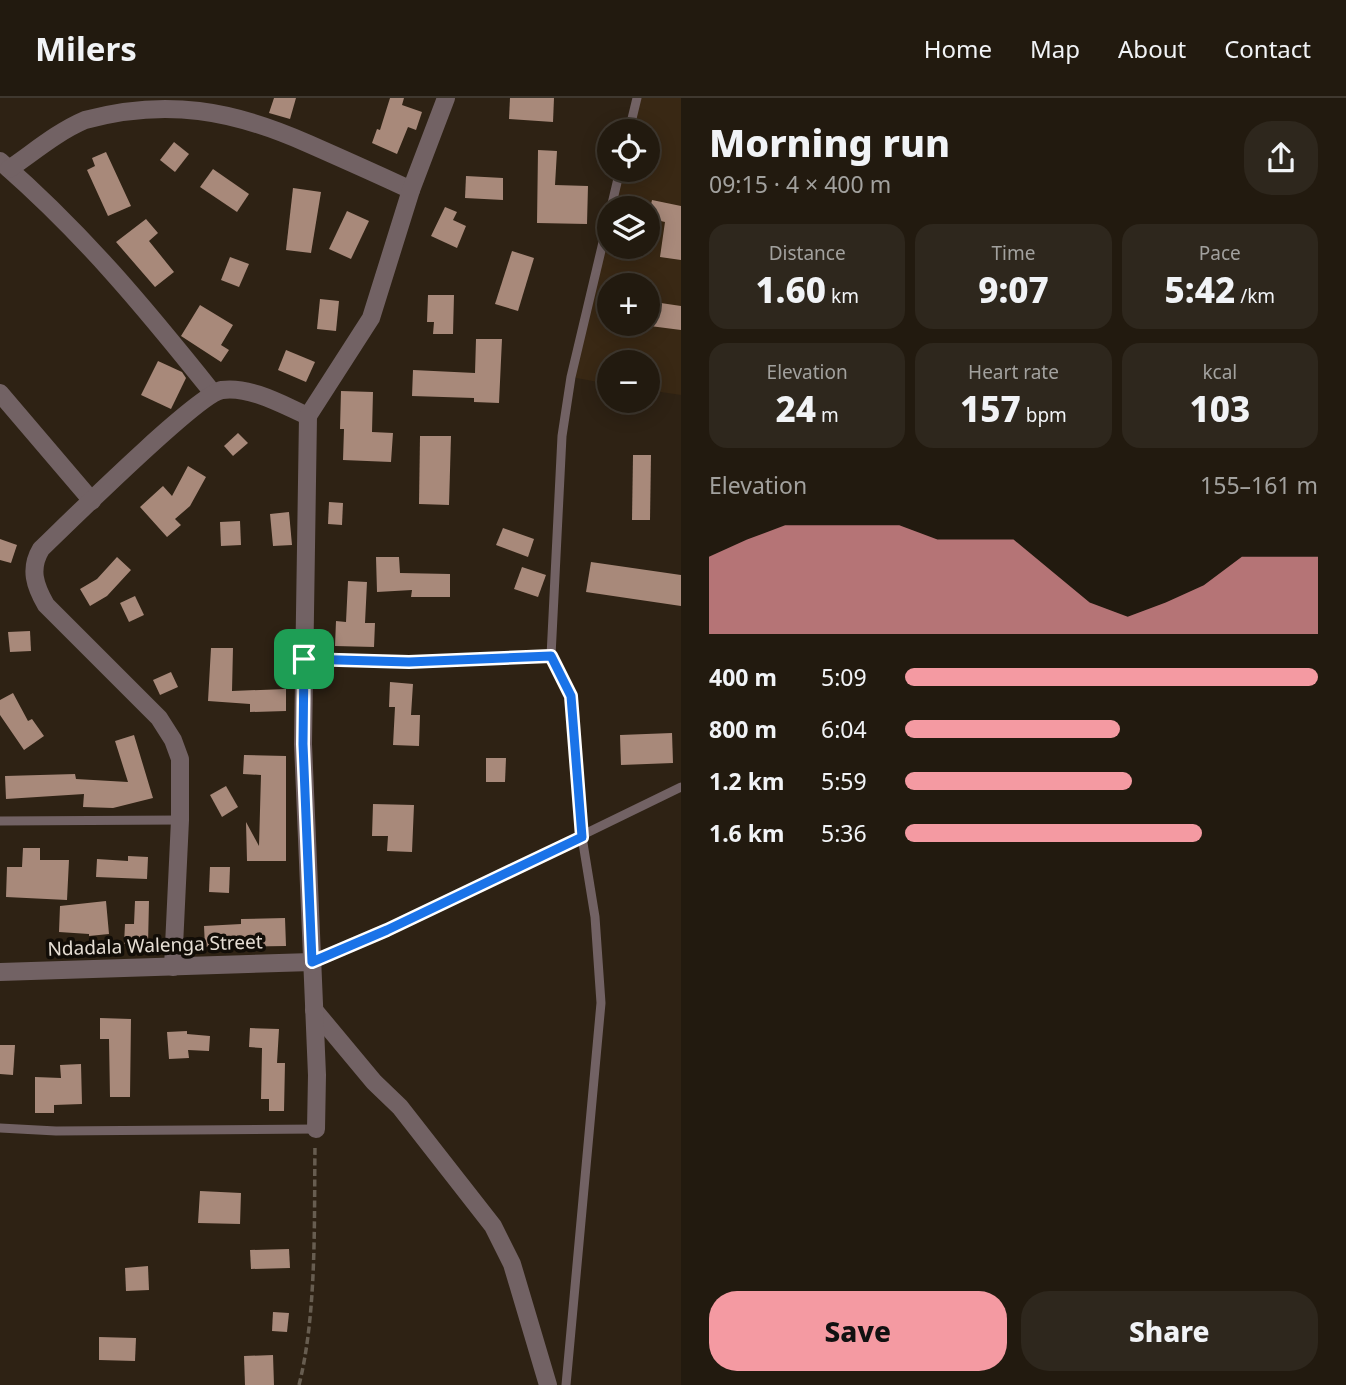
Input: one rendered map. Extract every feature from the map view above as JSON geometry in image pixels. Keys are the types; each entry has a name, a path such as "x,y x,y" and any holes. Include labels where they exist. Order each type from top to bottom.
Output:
{"street":[{"path":"316,1129 303,744 308,416 372,318 411,190 446,98"},
{"path":"214,393 113,271 5,165 63,130 96,115 148,102 175,102 231,111 411,190"},
{"path":"173,967 180,759 168,729 46,605 36,588 35,559 41,549 92,501 214,393 240,390 308,416"},
{"path":"0,393 92,501"},
{"name":"Ndadala Walenga Street","path":"0,972 312,962"},
{"path":"314,1010 374,1082 400,1107 493,1226 512,1264 548,1385"}],"lane":[{"path":"632,119 637,98"},
{"path":"566,1385 601,1003 598,943 582,837 571,696 551,656 562,436 571,377 599,259"},
{"path":"304,659 409,662 551,656"},
{"path":"312,962 387,930 681,787"},
{"path":"0,821 180,820"},
{"path":"0,1128 110,1131 316,1129"}],"path":[{"path":"299,1385 312,1278 316,1129"}],"shaded area":[{"path":"637,98 681,98 681,395 660,392 660,350 597,350 597,382 571,377 599,259 660,259 660,196 614,196 617,182 660,182 660,119 632,119"}],"building":[{"path":"274,98 296,98 290,119 269,113"},
{"path":"390,98 404,98 402,105 422,112 416,130 408,127 397,154 372,143 377,129 380,130"},
{"path":"510,98 554,98 553,122 509,119"},
{"path":"174,142 189,154 175,172 160,160"},
{"path":"538,150 557,151 555,185 588,186 587,224 537,223"},
{"path":"106,152 131,206 108,216 87,170 95,166 92,158"},
{"path":"213,169 249,194 237,212 200,187"},
{"path":"466,176 503,178 503,200 465,198"},
{"path":"293,188 321,192 311,253 286,250"},
{"path":"660,202 681,206 681,260 660,257 665,222 660,221"},
{"path":"445,207 457,212 453,220 466,226 457,248 431,236"},
{"path":"347,211 369,221 351,259 329,249"},
{"path":"146,219 158,233 149,241 174,272 155,287 116,242"},
{"path":"512,251 534,258 518,311 495,304"},
{"path":"230,257 249,264 239,287 221,280"},
{"path":"428,295 454,295 453,334 433,334 434,322 427,322"},
{"path":"320,299 339,301 336,331 317,329"},
{"path":"660,303 681,306 681,330 660,327"},
{"path":"200,305 233,325 221,345 229,350 221,362 181,336"},
{"path":"476,339 502,339 499,403 474,402 474,398 412,396 413,370 475,373"},
{"path":"286,350 315,362 306,382 278,370"},
{"path":"158,361 182,372 186,378 171,409 141,395"},
{"path":"341,391 373,392 372,432 393,433 391,462 343,460 344,429 340,429"},
{"path":"238,433 248,443 233,456 224,446"},
{"path":"420,436 451,436 449,505 419,504"},
{"path":"633,455 651,455 650,520 632,520"},
{"path":"188,466 206,477 190,506 175,519 181,525 167,537 140,507 163,486 172,496"},
{"path":"329,502 343,503 342,525 328,524"},
{"path":"289,512 292,545 273,546 270,514"},
{"path":"240,521 241,545 221,546 220,522"},
{"path":"503,528 534,539 528,557 496,545"},
{"path":"0,539 17,545 11,563 0,560"},
{"path":"117,557 131,570 107,596 90,606 80,589 97,579"},
{"path":"376,557 399,557 400,573 450,574 450,597 411,597 412,590 377,592"},
{"path":"591,562 681,575 681,606 586,592"},
{"path":"522,567 546,575 538,597 514,589"},
{"path":"348,581 367,582 365,623 375,623 374,647 335,646 336,621 346,622"},
{"path":"135,596 144,615 129,622 120,603"},
{"path":"30,631 31,651 10,652 8,632"},
{"path":"211,648 233,648 232,691 286,689 286,711 250,712 250,704 208,701"},
{"path":"171,672 178,687 160,695 153,680"},
{"path":"390,682 413,684 411,715 420,715 419,746 393,745 395,707 389,707"},
{"path":"13,693 28,721 32,719 44,736 24,750 0,715 0,700"},
{"path":"672,733 673,763 621,765 620,735"},
{"path":"134,735 153,798 113,808 83,807 84,794 6,799 5,776 75,774 76,779 128,782 115,741"},
{"path":"244,755 286,756 286,861 247,861 246,822 259,846 261,775 243,774"},
{"path":"486,758 506,758 505,782 486,782"},
{"path":"226,786 238,807 222,817 210,795"},
{"path":"373,804 414,805 412,852 387,851 388,836 372,836"},
{"path":"23,848 40,848 40,860 69,860 67,900 6,897 7,867 22,867"},
{"path":"128,856 148,857 147,879 96,877 97,859 128,861"},
{"path":"210,867 230,867 229,893 209,892"},
{"path":"106,901 109,934 89,936 59,932 60,906"},
{"path":"135,901 149,901 148,945 124,944 125,924 134,924"},
{"path":"285,918 286,946 205,947 204,926 241,924 241,919"},
{"path":"100,1018 131,1019 130,1097 110,1097 109,1039 100,1039"},
{"path":"250,1028 279,1029 277,1063 285,1063 284,1111 269,1111 269,1099 261,1099 262,1048 249,1047"},
{"path":"187,1031 187,1034 210,1036 209,1051 188,1050 189,1058 169,1059 167,1032"},
{"path":"0,1045 15,1045 13,1075 0,1074"},
{"path":"81,1064 82,1104 54,1105 54,1113 35,1113 35,1077 61,1078 60,1065"},
{"path":"200,1191 241,1193 240,1224 198,1223"},
{"path":"289,1249 290,1268 251,1269 250,1250"},
{"path":"148,1266 149,1290 126,1291 125,1268"},
{"path":"273,1312 289,1313 287,1332 272,1331"},
{"path":"99,1337 136,1338 135,1361 99,1360"},
{"path":"273,1355 274,1385 245,1385 244,1356"}],"route":[{"path":"551,656 571,696 582,837 387,930 312,962 303,744 304,659 409,662 551,656"}]}
